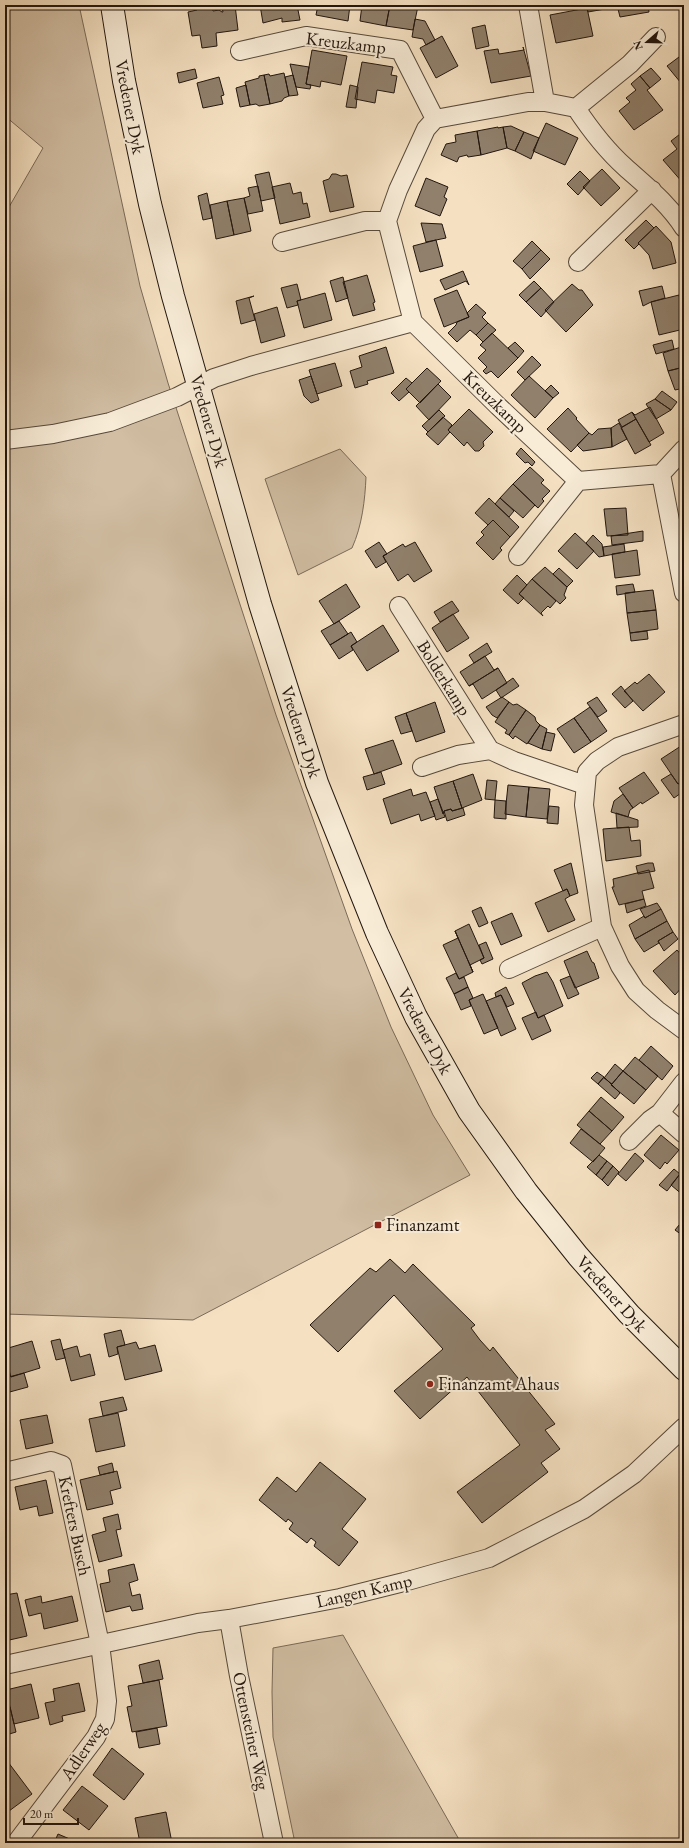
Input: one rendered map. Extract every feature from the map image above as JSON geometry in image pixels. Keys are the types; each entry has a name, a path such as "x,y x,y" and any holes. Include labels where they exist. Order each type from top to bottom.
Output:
{"main road":[{"name":"Vredener Dyk","path":"112,5 124,81 150,204 173,296 260,604 317,783 377,933 416,1017 469,1111 526,1191 583,1262 629,1314 684,1369"}],"street":[{"path":"528,5 546,102"},
{"name":"Kreuzkamp","path":"240,51 306,36 400,50 435,119"},
{"path":"576,108 630,64 656,37"},
{"path":"5,440 53,434 110,422 177,397 214,378 251,366 413,322 387,221 398,190 426,129 435,119 528,102 546,102 576,108 586,123 612,154 675,213 684,228"},
{"path":"578,262 652,190"},
{"path":"282,242 365,221 387,221"},
{"name":"Kreuzkamp","path":"413,322 578,482"},
{"path":"518,556 578,482 661,474 684,449"},
{"path":"661,474 684,594"},
{"name":"Bolderkamp","path":"399,606 490,750"},
{"path":"684,724 618,747 597,761 587,772 584,805 602,927 620,966 636,991 657,1010 684,1030"},
{"path":"422,767 458,755 490,750 514,761 585,785"},
{"path":"509,969 602,927"},
{"path":"629,1141 650,1120 660,1113 684,1082"},
{"path":"660,1113 684,1134"},
{"name":"Langen Kamp","path":"5,1665 198,1623 229,1619 340,1598 489,1558 584,1509 634,1474 684,1427"},
{"name":"Krefters Busch","path":"5,1472 51,1461 62,1465 100,1644"},
{"name":"Ottensteiner Weg","path":"229,1619 239,1676 274,1843"},
{"name":"Adlerweg","path":"16,1843 96,1737 105,1719 107,1701 100,1644"}],"shaded area":[{"path":"5,5 79,5 140,286 168,383 276,715 352,929 391,1027 433,1115 470,1175 193,1320 5,1314 5,214 43,148 5,116"},
{"path":"340,449 366,477 362,513 355,540 352,548 298,575 265,479"},
{"path":"343,1635 461,1843 295,1843 273,1737 273,1648"}],"building":[{"path":"196,5 212,5 213,11 219,10 223,12 222,7 235,5 238,30 216,33 217,46 202,48 200,35 192,36 188,12 197,10"},
{"path":"260,5 297,5 300,20 282,22 282,18 263,23"},
{"path":"318,5 350,5 348,21 316,15"},
{"path":"362,5 390,5 386,26 360,21"},
{"path":"390,5 418,6 413,30 386,26"},
{"path":"436,5 453,5 436,8"},
{"path":"579,5 603,5 605,9 588,12 587,8 580,9"},
{"path":"617,5 648,5 649,12 620,17"},
{"path":"678,5 684,5 684,18 682,19"},
{"path":"587,8 593,36 556,43 550,15"},
{"path":"415,19 425,21 435,40 426,45 423,39 412,37"},
{"path":"485,25 489,46 476,49 472,28"},
{"path":"442,36 458,66 436,78 420,48"},
{"path":"498,49 499,54 524,50 531,76 491,83 484,51"},
{"path":"312,50 347,56 341,85 321,81 320,87 306,84"},
{"path":"679,57 684,58 684,81 681,83 667,66"},
{"path":"362,62 393,67 391,75 397,76 394,93 377,90 375,103 355,99"},
{"path":"290,64 309,67 306,84 311,85 310,89 296,87"},
{"path":"651,68 661,79 650,88 640,76"},
{"path":"195,69 197,78 179,83 177,73"},
{"path":"284,73 289,96 284,98 282,101 270,104 264,75 269,74 270,76"},
{"path":"264,75 270,104 259,106 256,104 250,105 245,82"},
{"path":"293,75 298,95 289,96 285,77"},
{"path":"640,76 650,88 647,90 663,110 634,130 619,111 630,102 626,98 636,90 631,84"},
{"path":"219,77 224,95 221,96 223,104 203,108 197,83"},
{"path":"246,85 250,105 240,107 236,88"},
{"path":"350,85 358,87 356,108 346,107"},
{"path":"546,123 578,138 565,165 533,151"},
{"path":"511,126 524,132 515,151 507,148 503,127"},
{"path":"503,127 507,148 481,155 477,131"},
{"path":"477,131 481,155 468,157 467,155 459,157 457,162 441,155 446,144 456,142 455,135"},
{"path":"684,131 683,183 663,160 677,149 671,141"},
{"path":"524,132 539,138 531,159 515,151"},
{"path":"602,169 620,188 601,206 583,187"},
{"path":"580,171 590,181 578,195 567,184"},
{"path":"269,172 275,198 261,201 255,175"},
{"path":"332,174 341,176 347,175 354,207 330,212 323,181 329,179"},
{"path":"426,178 448,187 444,197 447,199 440,216 415,206"},
{"path":"290,183 293,194 301,192 303,204 307,203 310,217 280,224 272,187"},
{"path":"258,186 263,211 248,214 244,198 250,196 248,188"},
{"path":"207,193 212,218 203,220 198,196"},
{"path":"244,198 251,231 234,235 227,201"},
{"path":"227,201 234,235 216,239 210,205"},
{"path":"646,220 654,228 638,243 639,244 634,249 625,240"},
{"path":"421,223 442,224 446,238 426,242"},
{"path":"656,226 671,242 676,263 653,269 649,255 638,243"},
{"path":"436,240 443,266 420,272 413,246"},
{"path":"532,241 541,250 522,269 513,261"},
{"path":"541,250 550,259 530,279 522,269"},
{"path":"463,271 469,285 466,281 445,290 440,280"},
{"path":"367,275 375,302 373,303 375,310 353,316 343,282"},
{"path":"343,277 348,298 336,302 330,281"},
{"path":"534,281 541,288 526,302 519,295"},
{"path":"297,284 301,300 297,301 298,305 287,308 281,288"},
{"path":"572,284 579,290 582,290 593,305 566,332 545,310"},
{"path":"662,286 665,298 643,306 639,291"},
{"path":"541,288 554,302 541,317 526,302"},
{"path":"457,290 469,317 444,327 434,299"},
{"path":"325,293 332,320 304,328 297,301"},
{"path":"679,295 684,316 684,329 659,335 651,302"},
{"path":"254,296 249,298 255,320 241,324 236,301"},
{"path":"476,304 486,313 482,317 488,323 476,335 470,330 457,342 448,333 457,322 469,317 467,313"},
{"path":"277,307 285,336 261,343 254,314"},
{"path":"488,323 496,330 483,342 476,335"},
{"path":"492,333 518,358 498,378 491,371 486,374 483,371 487,367 478,358 486,350 480,345"},
{"path":"672,340 674,349 656,354 653,345"},
{"path":"515,342 524,351 518,358 508,348"},
{"path":"684,346 684,367 668,371 663,353"},
{"path":"386,347 394,373 367,381 368,384 355,388 350,371 362,367 359,356"},
{"path":"532,356 541,365 525,380 517,372"},
{"path":"335,363 342,386 317,394 309,370"},
{"path":"684,367 684,388 675,390 668,371"},
{"path":"427,368 441,381 420,403 406,389"},
{"path":"311,376 319,400 311,403 304,396 299,380"},
{"path":"529,376 553,398 535,418 511,395"},
{"path":"406,378 412,383 406,389 409,392 399,401 391,393"},
{"path":"438,384 451,397 429,420 416,406"},
{"path":"551,385 559,393 553,398 545,391"},
{"path":"662,391 677,402 671,410 655,399"},
{"path":"655,399 671,410 656,419 646,404"},
{"path":"650,407 664,433 649,442 632,412 635,415"},
{"path":"568,408 589,433 571,452 547,429"},
{"path":"469,409 493,432 483,442 484,446 479,451 475,451 467,442 464,446 448,430"},
{"path":"439,410 445,416 428,432 422,426"},
{"path":"632,412 636,419 622,427 618,420"},
{"path":"443,417 452,425 448,430 450,432 438,445 426,434"},
{"path":"636,419 651,445 635,454 621,428"},
{"path":"619,423 627,439 612,447 611,428"},
{"path":"611,428 612,447 583,451 577,445 589,433 592,435 598,429"},
{"path":"521,448 535,462 532,466 528,462 525,463 516,454"},
{"path":"530,467 544,480 541,483 550,491 542,499 544,501 538,508 513,484"},
{"path":"513,484 535,505 523,518 500,498"},
{"path":"489,498 519,527 510,537 493,520 488,525 475,513"},
{"path":"500,498 514,511 509,517 495,504"},
{"path":"626,508 628,535 607,536 604,509"},
{"path":"493,520 510,537 500,548 502,550 493,560 476,543 484,535 481,532"},
{"path":"643,531 643,541 612,545 611,536"},
{"path":"575,533 594,551 577,569 558,551"},
{"path":"593,535 602,544 604,556 599,557 586,543"},
{"path":"379,542 387,554 383,556 386,562 376,568 365,551"},
{"path":"415,542 432,571 414,582 408,574 398,581 383,556 403,544 405,547"},
{"path":"624,544 625,552 604,556 603,547"},
{"path":"637,550 640,575 615,578 612,554"},
{"path":"545,567 567,587 564,595 566,598 560,604 532,579"},
{"path":"559,568 573,581 567,587 553,574"},
{"path":"517,575 527,585 519,594 524,598 518,604 503,590"},
{"path":"532,579 556,601 550,608 548,606 541,613 543,616 519,594"},
{"path":"346,584 360,607 334,624 319,601"},
{"path":"633,584 635,592 617,595 616,586"},
{"path":"653,590 656,610 627,613 625,593"},
{"path":"452,601 459,611 440,622 434,612"},
{"path":"656,610 658,629 630,633 627,613"},
{"path":"453,614 469,638 447,652 432,628"},
{"path":"339,621 348,634 330,645 321,631"},
{"path":"383,625 399,651 367,671 351,646"},
{"path":"647,631 648,639 631,641 630,633"},
{"path":"351,632 357,642 351,646 353,650 339,659 330,645"},
{"path":"487,643 492,652 474,663 469,655"},
{"path":"485,656 494,670 498,668 469,686 460,672"},
{"path":"498,668 507,683 482,699 473,684 469,686"},
{"path":"649,674 665,692 643,711 624,691 635,682 637,684"},
{"path":"513,678 519,686 501,698 496,690"},
{"path":"621,686 633,701 625,708 612,694"},
{"path":"502,697 509,702 497,718 492,715 486,707"},
{"path":"597,697 607,711 598,717 587,703"},
{"path":"435,702 445,732 416,742 406,713"},
{"path":"509,702 513,705 517,704 526,710 509,735 505,733 507,730 495,722"},
{"path":"590,707 607,731 591,742 574,718"},
{"path":"526,710 535,717 536,721 540,725 527,744 515,736 513,739 509,735"},
{"path":"406,713 412,731 401,734 395,717"},
{"path":"574,718 591,742 574,753 557,729"},
{"path":"540,725 547,729 542,749 528,743"},
{"path":"546,732 555,734 551,751 542,749"},
{"path":"393,740 402,764 374,774 365,749"},
{"path":"684,744 684,780 678,784 661,759"},
{"path":"381,772 385,784 367,790 363,777"},
{"path":"644,772 659,793 633,808 619,788"},
{"path":"473,774 482,800 462,808 453,781"},
{"path":"671,774 678,784 681,782 684,786 684,791 674,798 661,780"},
{"path":"487,780 497,781 495,800 485,799"},
{"path":"453,781 462,808 452,811 451,809 444,811 443,814 434,787"},
{"path":"508,785 529,787 526,817 505,814"},
{"path":"529,787 550,789 547,819 526,817"},
{"path":"411,789 413,796 426,792 435,816 421,821 419,814 391,824 383,799"},
{"path":"623,794 633,808 630,810 628,817 611,812 614,801"},
{"path":"438,799 445,817 436,820 430,802"},
{"path":"495,800 506,801 506,819 494,818"},
{"path":"549,806 559,807 558,824 547,823"},
{"path":"463,808 465,815 447,821 444,811 451,809 452,811"},
{"path":"616,813 638,820 638,827 617,828"},
{"path":"629,827 631,841 640,840 641,856 606,861 603,829"},
{"path":"571,863 578,893 570,896 567,889 563,891 554,870"},
{"path":"653,863 655,871 638,874 636,866"},
{"path":"649,870 654,888 642,891 644,899 619,905 612,887 614,887 613,879"},
{"path":"567,889 570,896 565,899 575,920 548,932 535,903"},
{"path":"644,899 646,906 627,913 625,904"},
{"path":"657,903 661,909 645,918 640,909"},
{"path":"481,907 488,923 479,927 472,911"},
{"path":"661,909 667,921 635,939 629,925 644,916 645,918"},
{"path":"512,913 522,936 501,945 491,922"},
{"path":"667,921 673,932 644,952 635,939"},
{"path":"469,924 484,958 470,965 473,972 455,931"},
{"path":"455,931 473,972 459,979 443,945 458,938"},
{"path":"673,932 678,939 664,951 658,941"},
{"path":"486,942 493,959 482,964 480,960 484,958 479,945"},
{"path":"677,950 684,958 681,961 684,964 684,981 681,984 683,986 675,995 653,971"},
{"path":"587,951 592,962 594,963 599,978 575,988 564,961"},
{"path":"547,972 563,1006 538,1018 522,983"},
{"path":"456,973 459,979 464,977 468,987 454,994 446,978"},
{"path":"570,976 579,994 568,999 560,980"},
{"path":"468,987 473,998 469,1000 471,1006 461,1010 454,994"},
{"path":"506,987 514,1004 507,1007 501,995 496,997 495,993"},
{"path":"483,994 498,1028 484,1034 469,1000"},
{"path":"501,995 516,1029 501,1036 486,1001"},
{"path":"536,1012 538,1018 544,1015 551,1031 532,1040 522,1018"},
{"path":"651,1046 673,1066 662,1080 639,1060"},
{"path":"635,1057 658,1076 646,1090 623,1071"},
{"path":"615,1064 623,1071 612,1084 604,1078"},
{"path":"623,1071 646,1090 634,1104 611,1085"},
{"path":"597,1072 604,1077 598,1084 591,1078"},
{"path":"604,1077 620,1093 615,1099 598,1084"},
{"path":"601,1097 624,1117 612,1131 589,1111"},
{"path":"589,1111 612,1131 600,1144 577,1125"},
{"path":"581,1129 605,1148 593,1162 570,1143"},
{"path":"661,1135 679,1150 667,1164 665,1162 660,1169 644,1155"},
{"path":"635,1153 644,1161 626,1181 618,1174"},
{"path":"599,1155 607,1161 596,1175 587,1167"},
{"path":"607,1161 613,1166 602,1180 596,1175"},
{"path":"613,1166 619,1172 608,1186 602,1180"},
{"path":"674,1169 680,1174 667,1191 659,1185"},
{"path":"684,1169 684,1196 671,1185"},
{"path":"684,1219 684,1232 682,1235 675,1230"},
{"name":"Finanzamt Ahaus","path":"390,1259 405,1273 413,1264 475,1325 471,1328 480,1340 490,1351 493,1347 555,1424 545,1430 560,1449 541,1463 548,1472 482,1523 457,1492 520,1445 467,1377 420,1419 394,1391 443,1349 394,1295 338,1352 310,1325 370,1268 376,1272"},
{"path":"121,1330 125,1345 117,1347 118,1354 109,1357 104,1334"},
{"path":"60,1339 65,1358 56,1360 51,1341"},
{"path":"32,1341 40,1368 11,1377 5,1357 5,1349"},
{"path":"136,1342 139,1349 155,1345 162,1371 125,1380 117,1347"},
{"path":"77,1346 80,1357 90,1354 95,1375 71,1381 63,1350"},
{"path":"24,1373 28,1387 6,1393 5,1378"},
{"path":"123,1397 127,1410 103,1416 100,1402"},
{"path":"118,1413 125,1446 96,1452 89,1419"},
{"path":"47,1415 53,1443 26,1449 20,1420"},
{"path":"320,1462 366,1499 342,1529 358,1542 339,1566 314,1546 316,1542 311,1538 307,1543 289,1529 293,1523 288,1519 286,1522 259,1500 277,1477 296,1492"},
{"path":"112,1463 114,1472 100,1475 98,1467"},
{"path":"117,1471 121,1488 110,1491 113,1504 87,1510 80,1480"},
{"path":"46,1480 53,1513 39,1516 37,1506 20,1510 15,1487"},
{"path":"118,1514 121,1529 116,1530 122,1556 99,1562 92,1535 106,1531 103,1518"},
{"path":"134,1564 138,1580 129,1583 132,1596 140,1594 143,1609 132,1611 130,1606 106,1612 100,1584 110,1582 108,1570"},
{"path":"17,1593 27,1636 5,1641 5,1595"},
{"path":"41,1596 42,1603 72,1596 78,1621 44,1629 41,1613 29,1616 25,1600"},
{"path":"159,1660 163,1679 143,1683 139,1665"},
{"path":"159,1680 167,1726 132,1732 127,1707 132,1706 128,1686"},
{"path":"79,1683 85,1711 62,1716 63,1721 50,1725 45,1703 55,1701 53,1689"},
{"path":"31,1684 39,1718 14,1724 6,1690"},
{"path":"10,1707 16,1732 6,1735 5,1708"},
{"path":"157,1728 160,1744 139,1748 136,1732"},
{"path":"112,1748 144,1774 124,1800 93,1775"},
{"path":"8,1762 32,1794 5,1814 5,1765"},
{"path":"82,1786 108,1806 89,1830 63,1810"},
{"path":"166,1812 172,1843 140,1843 135,1818"},
{"path":"58,1834 79,1843 54,1843"}],"place":[{"name":"Finanzamt","path":"378,1225"},
{"name":"Finanzamt Ahaus","path":"430,1384"}]}
